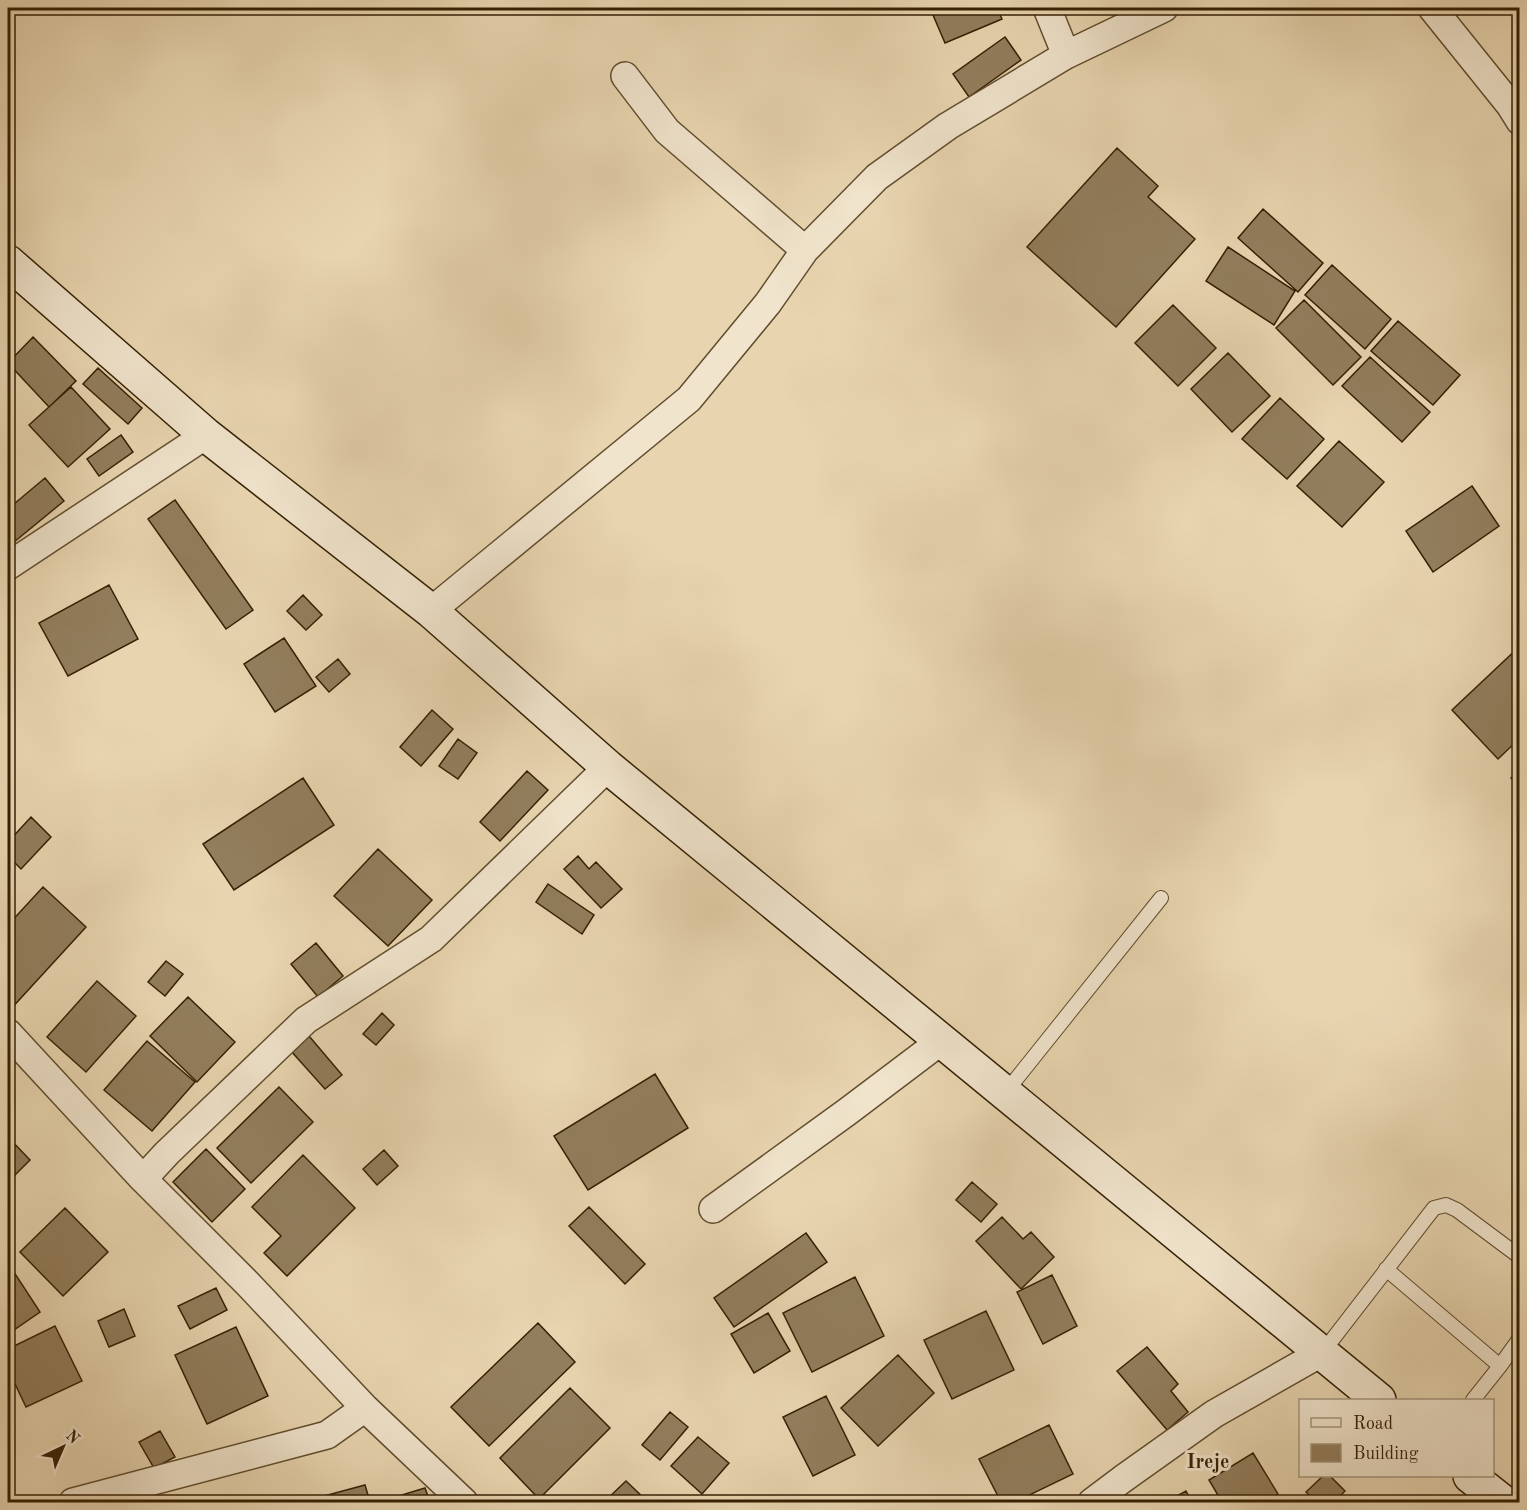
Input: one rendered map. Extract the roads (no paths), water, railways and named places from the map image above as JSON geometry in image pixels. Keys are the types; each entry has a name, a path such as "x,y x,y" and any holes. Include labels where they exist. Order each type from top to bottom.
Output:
{"main road":[{"path":"8,262 206,435 431,611 608,767 1377,1399"},
{"path":"1471,1477 1503,1503"}],"street":[{"path":"1047,8 1066,55"},
{"path":"431,611 688,399 768,303 805,250 877,177 948,126 1066,55 1164,8"},
{"path":"1432,8 1510,105 1520,122"},
{"path":"625,76 667,131 805,250"},
{"path":"8,566 206,435"},
{"path":"143,1179 175,1145 306,1020 431,939 608,767"},
{"path":"8,1033 143,1179 248,1284 365,1408 464,1503"},
{"path":"713,1209 942,1041"},
{"path":"1092,1503 1214,1414 1321,1353"},
{"path":"73,1503 327,1435 365,1408"}],"lane":[{"path":"1005,1093 1161,898"},
{"path":"1321,1353 1434,1208 1446,1204 1520,1257"},
{"path":"1386,1269 1500,1366"},
{"path":"1475,1399 1520,1338"}],"district":[{"name":"Ireje","path":"1208,1463"}]}
